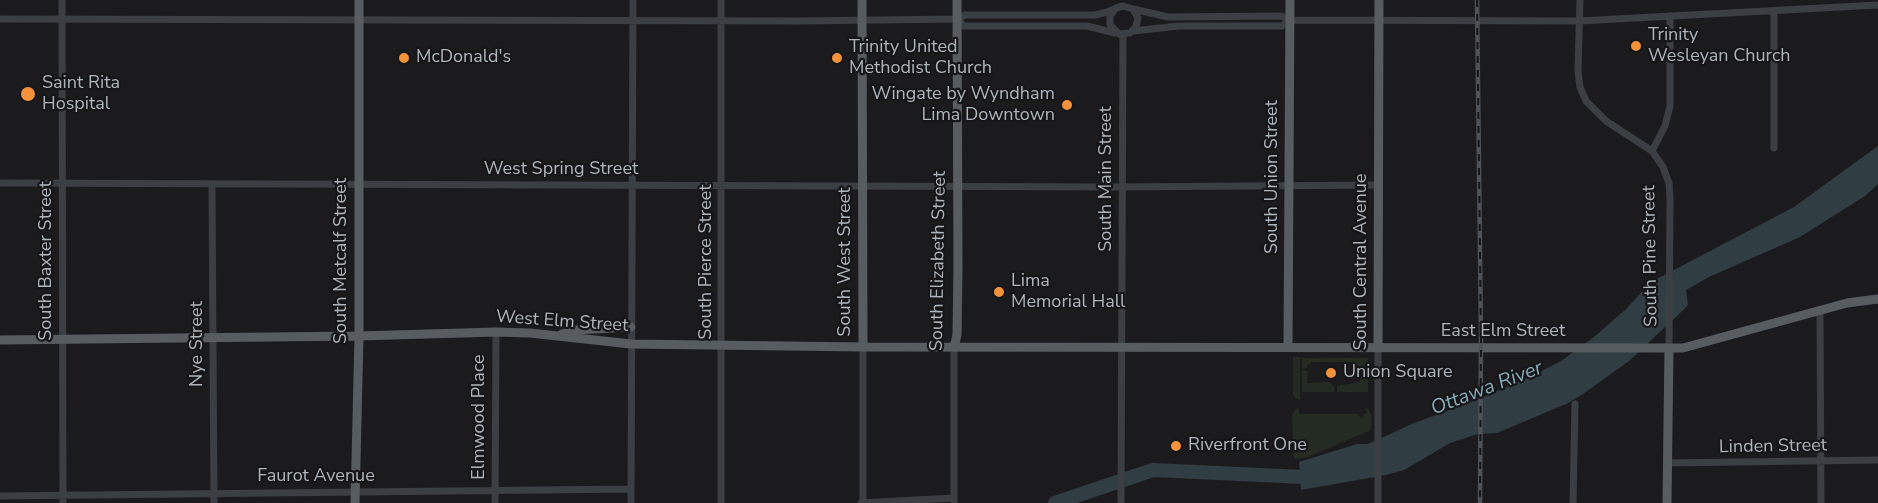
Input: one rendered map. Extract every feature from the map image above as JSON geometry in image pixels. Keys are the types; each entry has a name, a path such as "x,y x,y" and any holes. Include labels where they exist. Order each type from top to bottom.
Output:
{"main road":[{"name":"South Metcalf Street","path":"355,503 360,336 359,0"},
{"name":"South West Street","path":"862,0 863,346"},
{"name":"South Elizabeth Street","path":"954,347 957,335 957,0"},
{"name":"South Central Avenue","path":"1378,348 1379,0"},
{"name":"South Union Street","path":"1288,347 1290,3"},
{"name":"East Elm Street","path":"1121,347 1683,348 1847,303 1878,299"},
{"path":"555,335 575,330 631,327"},
{"name":"West Elm Street","path":"0,340 360,336 496,332 555,335 631,344 1121,347"},
{"name":"South Pine Street","path":"1667,503 1668,348"}],"street":[{"name":"South Baxter Street","path":"63,0 63,499"},
{"path":"632,503 633,0"},
{"name":"South Pierce Street","path":"720,503 722,0"},
{"path":"1580,0 1578,71 1580,87 1586,101 1606,121 1652,151 1665,126 1670,106 1670,16"},
{"path":"0,19 861,21 957,19 966,15 1095,15 1121,5 1167,17 1281,16 1290,20 1579,21 1878,5"},
{"path":"1119,34 1112,30 1109,21 1110,16 1121,5"},
{"path":"1133,9 1138,18 1133,31"},
{"path":"1774,11 1774,148"},
{"path":"957,19 964,26 1087,26 1119,34 1161,26 1282,26 1290,20"},
{"name":"South Main Street","path":"1119,34 1122,187 1121,503"},
{"name":"South Pine Street","path":"1652,151 1663,167 1670,198 1668,348"},
{"name":"West Spring Street","path":"0,183 1122,187 1379,185"},
{"name":"Nye Street","path":"212,184 214,503"},
{"path":"1820,310 1821,503"},
{"name":"Elmwood Place","path":"495,503 496,332"},
{"name":"South West Street","path":"862,503 863,346"},
{"name":"South Elizabeth Street","path":"954,347 954,501"},
{"name":"South Central Avenue","path":"1378,348 1378,503"},
{"path":"1573,503 1575,404"},
{"name":"Linden Street","path":"1668,463 1878,460"},
{"name":"Faurot Avenue","path":"0,496 63,499 214,493 631,489"},
{"path":"862,503 954,501"}],"shaded area":[{"path":"1878,146 1878,184 1865,196 1800,237 1709,277 1686,290 1688,305 1629,361 1583,394 1566,404 1497,433 1478,434 1450,443 1404,470 1301,490 1299,462 1357,444 1368,444 1530,377 1561,361 1594,337 1626,309 1651,282 1794,207"},
{"path":"1293,357 1300,357 1300,400 1293,394"},
{"path":"1302,358 1368,358 1368,376 1355,371 1355,362 1311,362 1307,368 1302,369"},
{"path":"1302,370 1308,371 1307,383 1329,382 1334,386 1334,392 1302,392"},
{"path":"1360,377 1368,377 1368,392 1337,392 1337,386 1360,382"},
{"path":"1296,408 1299,409 1299,414 1358,414 1361,417 1367,412 1364,409 1368,408 1372,417 1371,430 1308,457 1294,459 1292,415"}],"waterway":[{"name":"Ottawa River","path":"1055,503 1153,470 1304,477 1318,472"}],"railway":[{"path":"1477,0 1481,336 1480,503"}],"place":[{"name":"Trinity Wesleyan Church","path":"1636,46"},
{"name":"McDonald's","path":"404,58"},
{"name":"Trinity United Methodist Church","path":"837,58"},
{"name":"Saint Rita Hospital","path":"28,94"},
{"name":"Wingate by Wyndham Lima Downtown","path":"1067,105"},
{"name":"Lima Memorial Hall","path":"999,292"},
{"name":"Union Square","path":"1331,373"},
{"name":"Riverfront One","path":"1176,446"}]}
